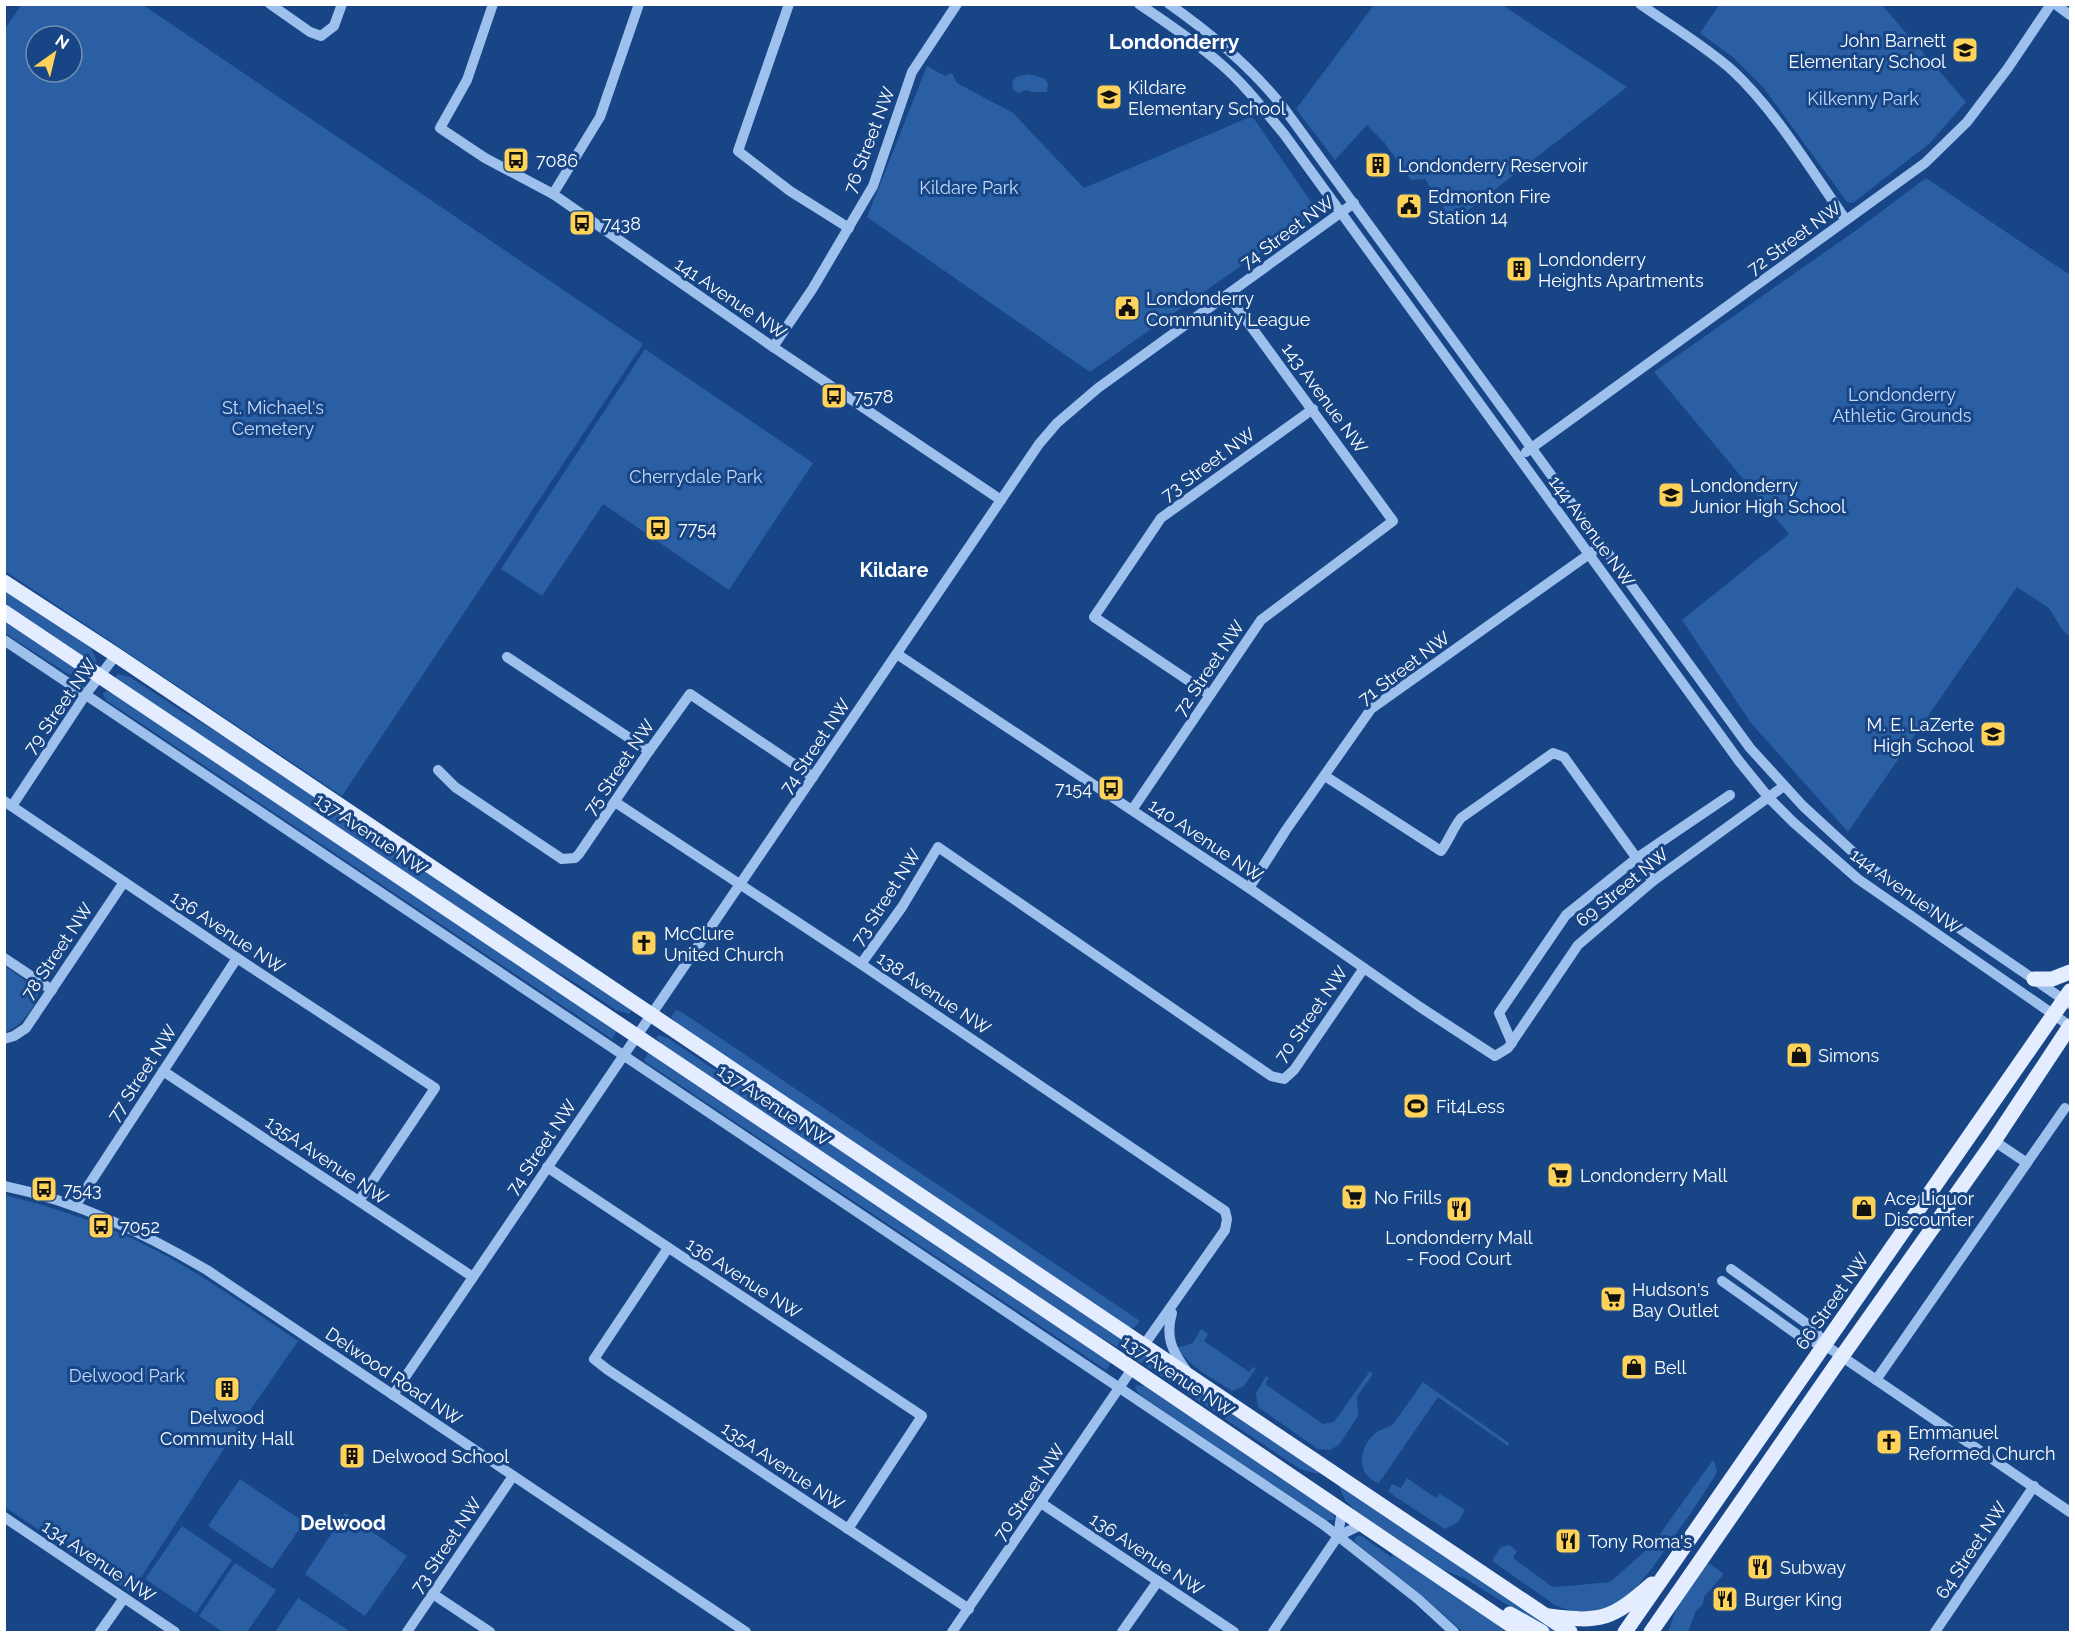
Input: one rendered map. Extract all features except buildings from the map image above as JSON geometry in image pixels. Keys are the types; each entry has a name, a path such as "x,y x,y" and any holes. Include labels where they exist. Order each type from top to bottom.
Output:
{"main road":[{"name":"137 Avenue NW","path":"4,582 1570,1632"},
{"name":"137 Avenue NW","path":"4,612 1521,1632"},
{"path":"2034,979 2052,979 2070,972"},
{"name":"66 Street NW","path":"1625,1632 2054,1015 2069,998"},
{"path":"1651,1632 1994,1141 2070,1026"},
{"path":"2040,1071 2070,1048"},
{"path":"1546,1616 1586,1620 1603,1618 1636,1598 1670,1568"},
{"path":"1443,1580 1489,1602 1542,1632"},
{"path":"1661,1632 1670,1605"}],"street":[{"path":"270,4 310,32 321,36 334,26 342,4"},
{"name":"141 Avenue NW","path":"493,4 467,80 440,128 485,158 553,194 773,347 1001,500"},
{"path":"553,194 600,117 639,4"},
{"path":"789,4 738,151 790,191 849,228"},
{"name":"76 Street NW","path":"773,347 813,288 873,186 912,72 957,4"},
{"name":"144 Avenue NW","path":"1138,4 1181,33 1222,65 1284,134 1739,761 1769,798 1816,844 1858,879 2070,1026"},
{"name":"144 Avenue NW","path":"1169,4 1201,26 1252,70 1300,128 1750,748 1784,786 1868,866 2034,979 2069,998"},
{"path":"1640,4 1713,55 1741,79 1774,118 1846,220"},
{"path":"2053,4 2070,15"},
{"name":"72 Street NW","path":"1518,458 1925,163 1967,122 2053,4"},
{"name":"74 Street NW","path":"393,1395 1039,444 1077,404 1354,203"},
{"name":"143 Avenue NW","path":"1228,295 1393,521"},
{"name":"73 Street NW","path":"1210,695 1094,617 1161,518 1313,409"},
{"name":"72 Street NW","path":"1132,810 1261,620 1393,521"},
{"name":"71 Street NW","path":"1249,888 1371,710 1602,545"},
{"path":"4,640 624,1054 1338,1536 1418,1599 1455,1632"},
{"name":"140 Avenue NW","path":"897,654 1249,888 1477,1046 1495,1056"},
{"name":"79 Street NW","path":"8,803 116,655"},
{"path":"507,657 649,751"},
{"name":"75 Street NW","path":"438,770 455,787 562,859 575,858 690,694 813,777"},
{"path":"1325,776 1441,851 1461,818 1553,753 1564,757 1653,881"},
{"name":"69 Street NW","path":"1495,1056 1512,1043 1578,945 1653,881 1784,786"},
{"name":"69 Street NW","path":"1512,1043 1499,1013 1566,915 1637,858 1730,795"},
{"name":"138 Avenue NW","path":"615,802 861,964 1226,1211 1226,1230 1174,1305"},
{"name":"136 Avenue NW","path":"8,803 435,1088 359,1201"},
{"name":"73 Street NW","path":"861,964 902,907 938,848 1271,1076 1284,1079"},
{"name":"78 Street NW","path":"9,1038 26,1028 124,882"},
{"path":"4,958 52,990"},
{"name":"77 Street NW","path":"75,1206 237,958"},
{"name":"70 Street NW","path":"1284,1079 1294,1070 1364,968"},
{"name":"135A Avenue NW","path":"163,1071 473,1277"},
{"path":"1876,1380 2065,1108"},
{"path":"1994,1141 2027,1163"},
{"name":"136 Avenue NW","path":"547,1167 922,1416 848,1529"},
{"name":"Delwood Road NW","path":"4,1186 75,1206 151,1239 207,1270 746,1632"},
{"name":"135A Avenue NW","path":"668,1248 594,1359 969,1609"},
{"path":"1731,1269 1813,1328 1825,1345 2070,1512"},
{"path":"1722,1281 1805,1340 1825,1345"},
{"path":"1144,1345 1174,1305"},
{"name":"137 Avenue NW","path":"1174,1305 1168,1326 1170,1346 1191,1378"},
{"name":"70 Street NW","path":"952,1632 1132,1369"},
{"name":"73 Street NW","path":"407,1632 513,1476"},
{"name":"64 Street NW","path":"1935,1632 2034,1486"},
{"name":"136 Avenue NW","path":"1041,1503 1234,1632"},
{"path":"1273,1632 1338,1536 1342,1510"},
{"name":"134 Avenue NW","path":"4,1517 175,1632"},
{"path":"1338,1536 1363,1524"},
{"path":"1122,1632 1158,1581"},
{"path":"434,1594 490,1632"},
{"path":"100,1632 123,1598"}],"green space":[{"name":"St. Michael's Cemetery","path":"22,4 143,5 643,344 342,796 5,571 4,30"},
{"path":"1374,5 1502,5 1627,87 1453,222 1425,179 1411,180 1384,142 1367,125 1335,160 1296,109"},
{"name":"Kilkenny Park","path":"1719,5 1882,5 1966,102 1930,143 1853,203 1847,202 1763,87 1734,58 1700,33"},
{"name":"Kildare Park","path":"927,66 945,76 952,73 957,83 1013,113 1084,188 1252,116 1318,212 1090,372 867,217"},
{"path":"1029,74 1045,79 1048,84 1047,92 1027,90 1018,93 1013,89 1012,82 1016,77"},
{"name":"Londonderry Athletic Grounds","path":"1926,178 2070,275 2070,636 2063,631 2049,608 2017,587 1848,832 1751,723 1682,620 1789,534 1654,372 1855,231"},
{"name":"Cherrydale Park","path":"645,349 813,463 729,590 603,504 542,596 501,569"},
{"path":"4,587 91,648 97,661 92,663 5,604"},
{"path":"4,619 75,666 81,678 68,674 5,633"},
{"path":"117,674 130,677 242,747 625,1004 631,1011 629,1014 616,1010 574,982 523,953 115,678"},
{"path":"106,691 116,694 611,1026 616,1032 612,1039 106,700 103,694"},
{"path":"5,966 39,991 35,1004 26,1016 11,1030 5,1032"},
{"path":"676,1010 1140,1321 1134,1328 1128,1327 677,1024 671,1017"},
{"path":"658,1035 668,1038 712,1068 754,1091 1319,1472 1318,1474 1300,1469 1119,1348 1068,1318 664,1047 656,1038"},
{"path":"648,1053 1111,1363 1106,1370 644,1061"},
{"name":"Delwood Park","path":"5,1195 50,1207 137,1241 194,1272 298,1341 229,1441 131,1593 5,1507"},
{"path":"1201,1329 1208,1334 1204,1341 1249,1372 1253,1367 1256,1368 1244,1386 1232,1391 1202,1372 1182,1354 1177,1347 1193,1343"},
{"path":"1370,1371 1371,1377 1357,1396 1358,1416 1339,1445 1330,1450 1318,1449 1258,1407 1256,1393 1266,1376 1269,1378 1265,1384 1323,1424 1334,1422"},
{"path":"1423,1382 1509,1443 1508,1446 1438,1397 1379,1483 1366,1474 1363,1467 1363,1452 1366,1444 1377,1432 1394,1423"},
{"path":"1137,1385 1146,1386 1330,1511 1335,1518 1326,1520 1140,1395 1135,1388"},
{"path":"1713,1460 1717,1470 1715,1476 1660,1557 1637,1586 1610,1607 1594,1611 1575,1611 1555,1605 1492,1561 1501,1547 1510,1545 1517,1551 1513,1558 1551,1586 1610,1582 1652,1545"},
{"path":"1407,1478 1436,1498 1440,1494 1465,1510 1458,1522 1445,1529 1388,1491 1392,1484 1401,1488"},
{"path":"240,1479 304,1522 272,1569 208,1526"},
{"path":"1339,1486 1559,1632 1550,1632 1466,1579 1442,1569 1357,1512 1345,1500"},
{"path":"345,1513 407,1556 365,1616 305,1574"},
{"path":"182,1526 232,1560 196,1613 145,1579"},
{"path":"1362,1536 1391,1557 1394,1552 1477,1609 1506,1632 1463,1632 1425,1598 1356,1543 1354,1539"},
{"path":"235,1563 276,1590 247,1632 223,1632 199,1616"},
{"path":"1705,1563 1710,1564 1723,1575 1704,1597 1703,1604 1696,1611 1688,1632 1668,1632 1677,1607"},
{"path":"298,1598 351,1632 275,1632"}],"place":[{"name":"John Barnett Elementary School","path":"1965,50"},
{"name":"Kildare Elementary School","path":"1109,97"},
{"name":"7086","path":"516,160"},
{"name":"Londonderry Reservoir","path":"1378,165"},
{"name":"Edmonton Fire Station 14","path":"1409,206"},
{"name":"7438","path":"582,223"},
{"name":"Londonderry Heights Apartments","path":"1519,269"},
{"name":"Londonderry Community League","path":"1127,308"},
{"name":"7578","path":"834,396"},
{"name":"Londonderry Junior High School","path":"1671,495"},
{"name":"7754","path":"658,528"},
{"name":"M. E. LaZerte High School","path":"1993,734"},
{"name":"7154","path":"1111,788"},
{"name":"McClure United Church","path":"644,943"},
{"name":"Simons","path":"1799,1055"},
{"name":"Fit4Less","path":"1416,1106"},
{"name":"Londonderry Mall","path":"1560,1175"},
{"name":"7543","path":"44,1189"},
{"name":"No Frills","path":"1354,1197"},
{"name":"Ace Liquor Discounter","path":"1864,1208"},
{"name":"Londonderry Mall - Food Court","path":"1459,1209"},
{"name":"7052","path":"101,1226"},
{"name":"Hudson's Bay Outlet","path":"1613,1299"},
{"name":"Bell","path":"1634,1367"},
{"name":"Delwood Community Hall","path":"227,1389"},
{"name":"Emmanuel Reformed Church","path":"1889,1442"},
{"name":"Delwood School","path":"352,1456"},
{"name":"Tony Roma's","path":"1568,1541"},
{"name":"Subway","path":"1760,1567"},
{"name":"Burger King","path":"1725,1599"}],"district":[{"name":"Londonderry","path":"1174,41"},
{"name":"Kildare","path":"894,570"},
{"name":"Delwood","path":"343,1523"}]}
